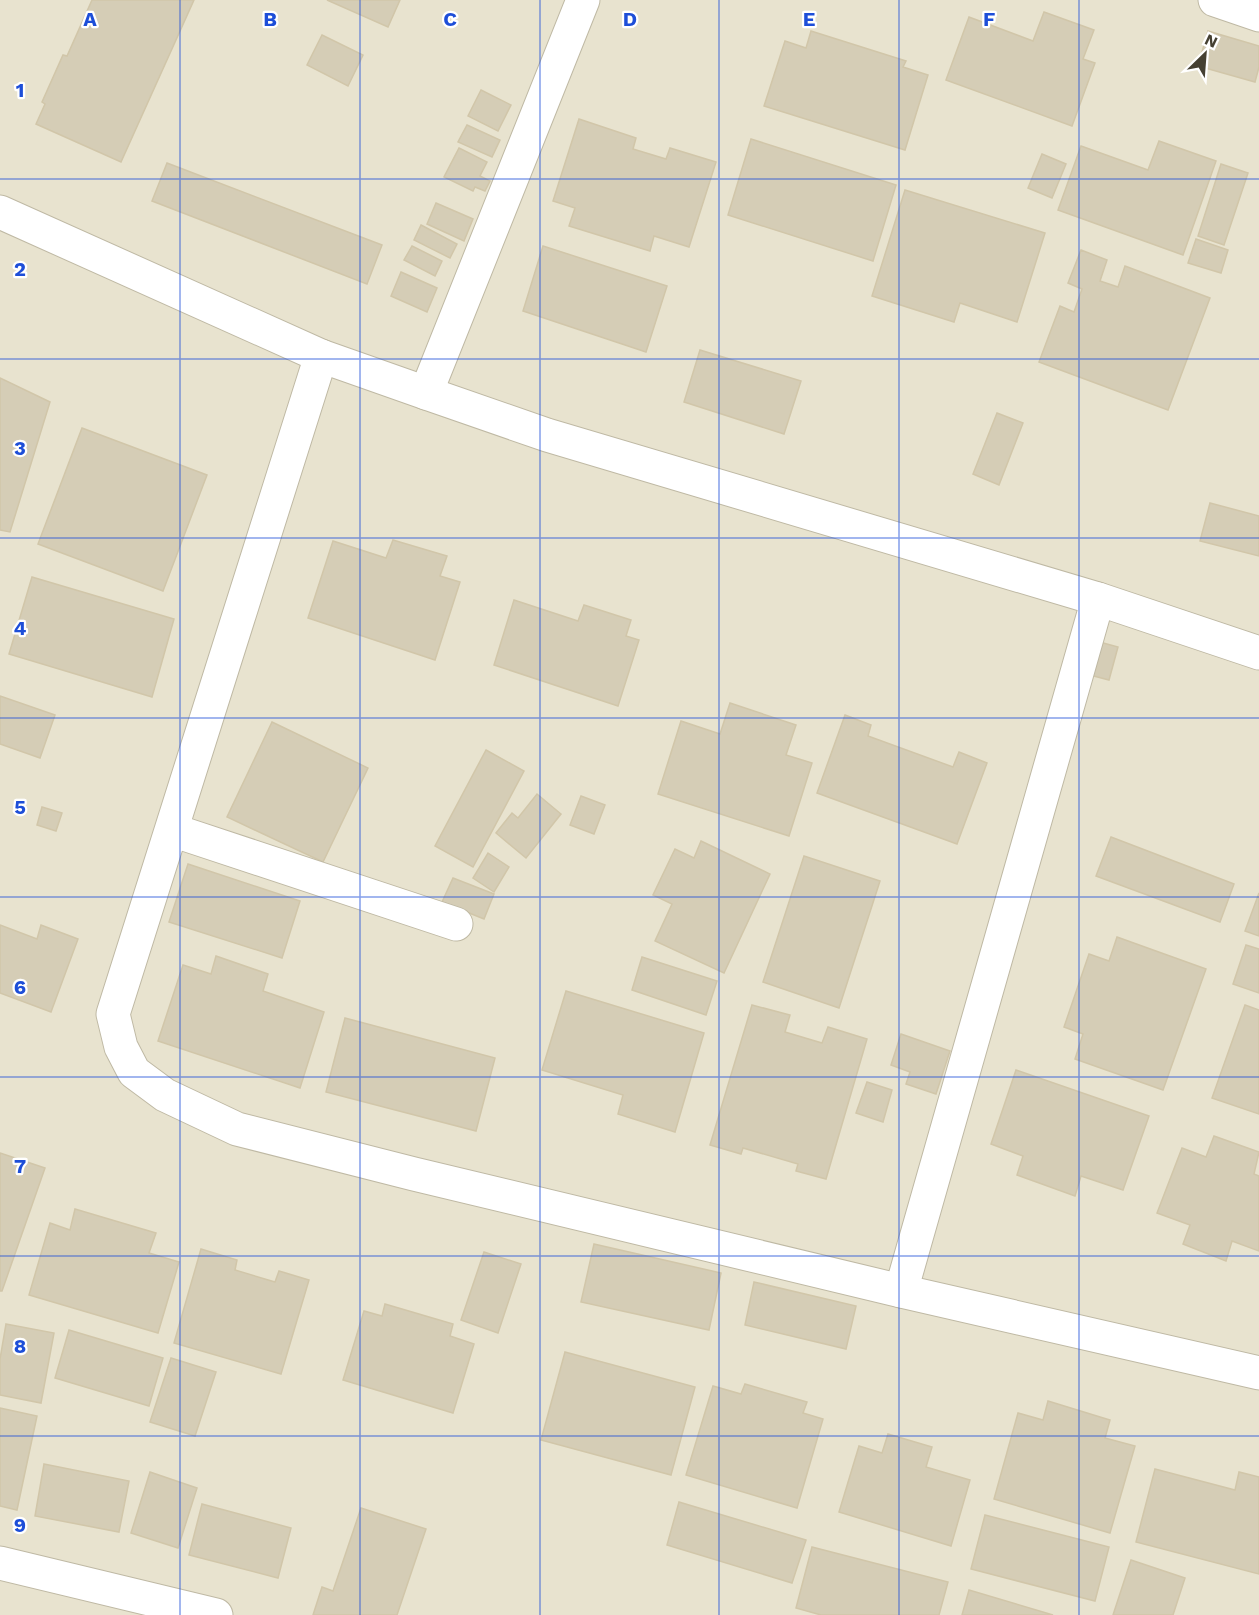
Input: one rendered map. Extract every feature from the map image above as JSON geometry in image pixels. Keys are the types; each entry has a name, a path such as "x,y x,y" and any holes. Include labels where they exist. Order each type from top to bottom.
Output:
{"street":[{"path":"426,393 583,0"},
{"path":"1215,0 1259,15"},
{"path":"0,212 321,356 426,393 547,435 1098,599 1259,653"},
{"path":"321,356 113,1014 121,1047 134,1072 165,1095 237,1128 414,1174 901,1291 1259,1373"},
{"path":"901,1291 1098,599"},
{"path":"171,830 456,924"},
{"path":"0,1563 216,1615"}],"shaded area":[{"path":"0,0 1259,0 1259,1615 0,1615"}],"building":[{"path":"92,0 194,0 121,162 36,124 45,104 42,102 63,55 67,56"},
{"path":"327,0 400,0 388,27"},
{"path":"1044,12 1094,30 1083,59 1095,63 1072,126 946,80 969,17 1033,41"},
{"path":"811,31 906,61 903,67 928,75 905,150 764,106 785,41 806,48"},
{"path":"1208,31 1259,46 1259,67 1255,82 1198,66"},
{"path":"322,35 363,55 348,86 307,65"},
{"path":"481,90 511,105 498,131 468,116"},
{"path":"579,119 636,138 633,149 666,159 670,148 716,162 689,247 654,236 650,251 569,226 575,208 553,201"},
{"path":"467,125 500,140 492,157 458,142"},
{"path":"751,139 896,185 873,261 728,215"},
{"path":"1159,141 1216,161 1183,255 1058,210 1081,146 1148,170"},
{"path":"459,148 487,162 480,176 490,181 485,191 475,187 473,191 444,177"},
{"path":"1042,154 1066,164 1052,198 1028,188"},
{"path":"167,163 382,245 367,284 152,201"},
{"path":"1221,164 1248,173 1224,245 1198,236"},
{"path":"905,190 1045,233 1017,322 960,303 954,322 872,296"},
{"path":"436,203 473,219 464,241 427,224"},
{"path":"421,225 457,244 450,258 414,240"},
{"path":"1196,239 1228,250 1221,273 1188,263"},
{"path":"412,246 442,261 435,276 404,260"},
{"path":"543,246 667,286 646,352 523,311"},
{"path":"1081,250 1107,260 1100,281 1118,287 1125,266 1210,298 1168,410 1039,362 1060,306 1074,312 1082,289 1068,283"},
{"path":"401,272 437,288 427,312 391,296"},
{"path":"700,350 801,381 784,434 684,402"},
{"path":"0,378 50,402 10,532 0,530"},
{"path":"997,413 1023,423 999,485 973,474"},
{"path":"82,428 207,475 163,591 38,544"},
{"path":"1210,503 1259,516 1259,556 1200,541"},
{"path":"393,540 447,556 440,576 460,582 435,660 308,618 333,541 386,558"},
{"path":"32,577 174,619 152,697 9,654"},
{"path":"514,600 578,621 584,605 631,620 626,636 639,640 618,706 494,665"},
{"path":"1096,641 1118,647 1109,680 1086,674"},
{"path":"0,696 55,715 40,758 0,744"},
{"path":"730,703 796,725 786,755 812,763 789,836 658,794 681,721 720,734"},
{"path":"845,715 871,725 868,736 953,767 959,752 987,763 957,844 817,793"},
{"path":"272,722 368,768 323,862 227,817"},
{"path":"486,750 524,771 473,867 435,846"},
{"path":"537,794 561,814 526,858 496,833 512,813 518,818"},
{"path":"581,796 605,805 594,834 570,825"},
{"path":"42,807 62,813 56,831 37,825"},
{"path":"1111,837 1234,884 1220,922 1096,876"},
{"path":"701,841 770,874 724,973 655,941 672,904 653,895 675,849 694,858"},
{"path":"488,853 509,867 494,892 473,878"},
{"path":"804,856 880,881 839,1008 763,982"},
{"path":"188,864 300,901 282,958 169,922"},
{"path":"453,878 494,894 484,919 442,902"},
{"path":"1259,893 1259,936 1245,931"},
{"path":"0,925 37,939 41,925 78,939 51,1012 0,993"},
{"path":"1117,937 1206,969 1163,1090 1075,1059 1083,1034 1064,1027 1089,954 1109,961"},
{"path":"1246,945 1259,949 1259,993 1233,984"},
{"path":"216,956 268,974 263,991 324,1012 300,1088 158,1041 183,965 211,974"},
{"path":"642,957 717,981 706,1015 632,990"},
{"path":"566,991 704,1033 675,1132 618,1114 623,1095 542,1070"},
{"path":"752,1005 790,1015 785,1032 822,1043 828,1027 867,1039 826,1179 796,1171 798,1164 743,1148 741,1154 710,1145"},
{"path":"1245,1005 1259,1010 1259,1114 1212,1098"},
{"path":"345,1018 495,1058 476,1131 326,1092"},
{"path":"901,1034 950,1051 936,1094 906,1084 910,1072 891,1065"},
{"path":"1016,1070 1149,1116 1123,1190 1081,1176 1075,1196 1017,1175 1023,1156 991,1144"},
{"path":"867,1082 892,1090 883,1122 856,1113"},
{"path":"1214,1136 1259,1152 1254,1174 1259,1176 1259,1251 1232,1241 1226,1261 1183,1244 1190,1225 1157,1213 1182,1148 1206,1157"},
{"path":"0,1153 45,1168 2,1291 0,1291"},
{"path":"75,1209 156,1233 149,1253 179,1262 158,1333 29,1295 50,1223 70,1230"},
{"path":"594,1244 721,1273 709,1330 581,1302"},
{"path":"201,1249 237,1260 235,1270 275,1282 279,1271 309,1280 281,1374 174,1343"},
{"path":"484,1252 521,1264 498,1333 461,1320"},
{"path":"754,1282 856,1306 846,1349 745,1325"},
{"path":"385,1304 453,1324 450,1336 474,1344 453,1413 343,1380 364,1311 382,1316"},
{"path":"6,1324 54,1333 41,1403 0,1395 0,1359"},
{"path":"69,1330 163,1358 149,1406 55,1378"},
{"path":"565,1352 695,1387 671,1475 541,1440"},
{"path":"171,1358 216,1372 195,1436 150,1422"},
{"path":"745,1384 807,1402 803,1413 823,1419 797,1508 686,1475 713,1386 741,1394"},
{"path":"1048,1401 1110,1420 1105,1438 1135,1446 1110,1533 994,1499 1018,1413 1043,1420"},
{"path":"0,1408 37,1416 17,1510 0,1506"},
{"path":"888,1434 932,1447 926,1467 970,1480 951,1546 839,1512 859,1446 882,1453"},
{"path":"44,1464 129,1481 119,1532 35,1516"},
{"path":"1155,1469 1235,1490 1239,1472 1259,1477 1259,1574 1136,1542"},
{"path":"150,1472 197,1488 178,1548 131,1533"},
{"path":"679,1502 806,1540 792,1583 667,1545"},
{"path":"202,1504 291,1528 278,1578 189,1555"},
{"path":"361,1508 426,1529 397,1615 313,1615 322,1587 333,1591"},
{"path":"985,1515 1109,1547 1095,1601 971,1569"},
{"path":"812,1547 948,1582 939,1615 821,1615 796,1608"},
{"path":"1131,1560 1185,1578 1173,1615 1113,1615"},
{"path":"969,1590 1053,1615 962,1615"}]}
